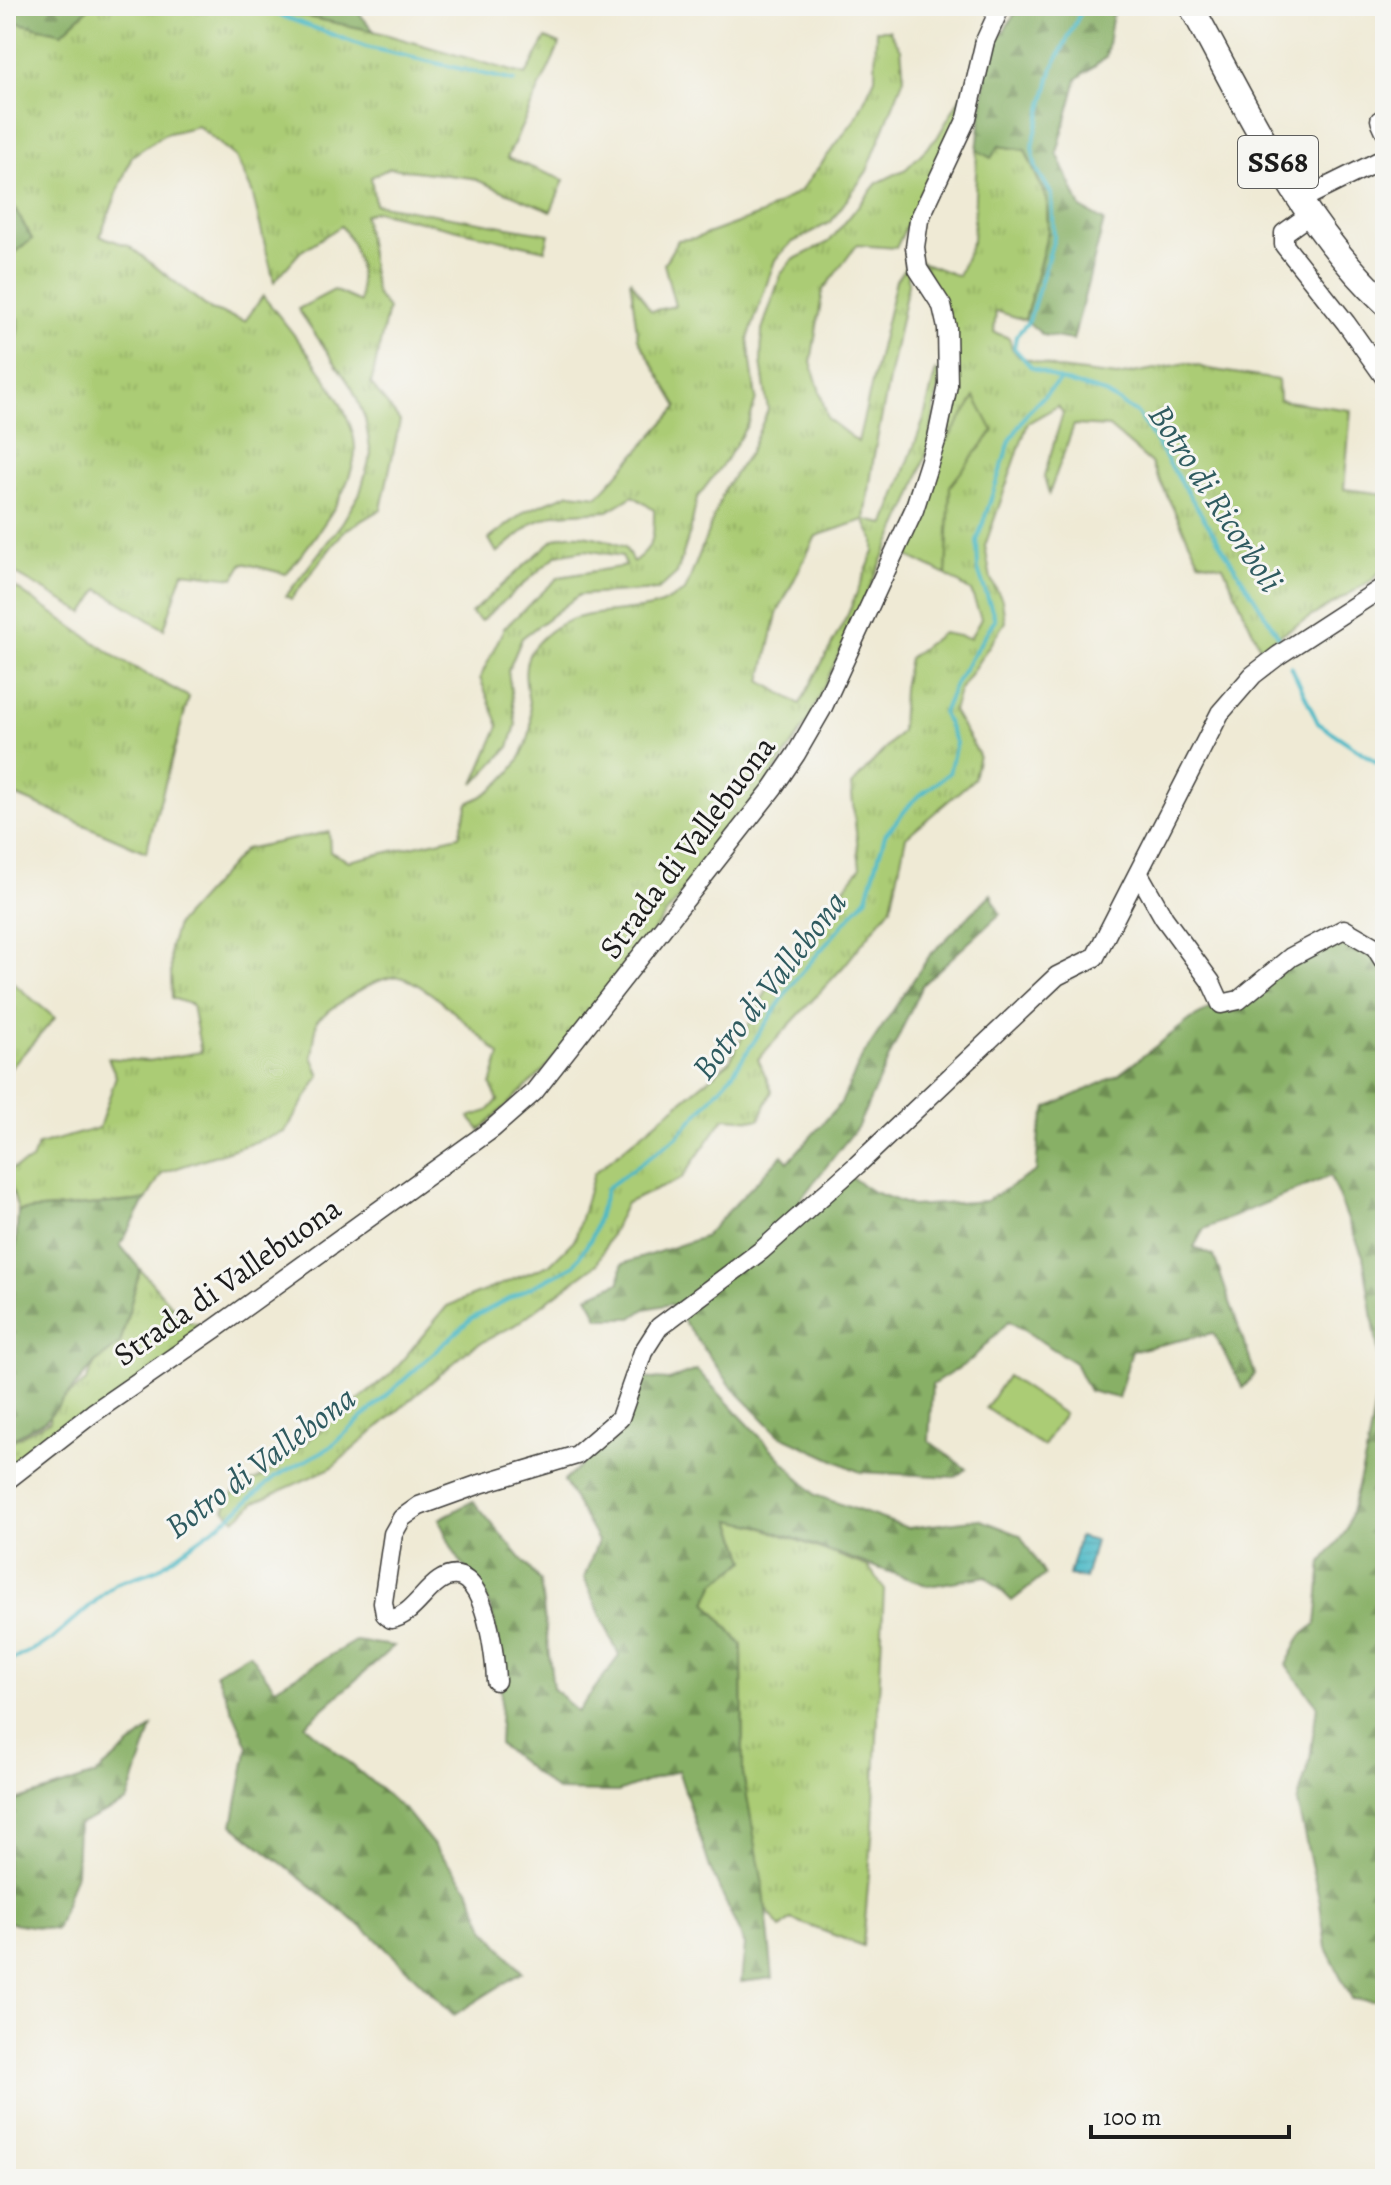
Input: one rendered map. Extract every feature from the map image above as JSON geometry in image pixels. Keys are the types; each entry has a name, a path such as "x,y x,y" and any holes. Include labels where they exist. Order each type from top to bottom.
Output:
{"main road":[{"name":"SS68","path":"1191,6 1304,208 1348,266 1385,303"}],"street":[{"name":"Strada di Vallebuona","path":"6,1481 93,1413 492,1129 534,1092 773,788 796,754 822,709 914,510 937,438 948,385 947,328 942,306 918,269 915,247 919,220 967,118 985,41 1001,6"},
{"path":"1385,158 1304,208 1284,233 1284,245 1385,378"},
{"path":"496,1681 480,1600 468,1579 454,1575 444,1578 402,1615 391,1619 385,1614 383,1602 393,1534 402,1518 419,1506 480,1484 577,1455 620,1418 643,1352 659,1327 762,1250 868,1155 1057,976 1095,957 1220,713 1253,675 1385,586"},
{"path":"1139,874 1164,918 1211,982 1221,1004 1239,1000 1291,957 1344,929 1375,947 1385,963"}],"green space":[{"path":"6,6 91,6 62,33 6,20"},
{"path":"91,6 255,6 374,31 526,75 546,38 560,44 507,158 564,180 551,211 472,178 390,168 371,177 375,204 549,234 545,250 376,211 364,215 376,294 388,309 371,384 400,421 381,509 344,531 291,599 286,596 342,523 360,493 371,454 365,418 352,388 298,309 334,290 360,302 355,252 341,226 300,252 274,282 252,192 236,157 198,126 165,134 132,156 100,236 129,246 211,310 245,321 263,296 332,389 352,429 355,447 348,480 340,497 286,574 243,563 234,578 183,572 164,629 99,589 84,613 6,568 6,351 15,347 19,319 6,310 6,260 32,239 6,193 6,20 62,33"},
{"path":"255,6 353,6 374,31"},
{"path":"1114,6 1106,57 1077,79 1057,153 1081,208 1104,221 1073,340 1043,335 1025,320 1048,232 1047,200 1025,150 999,146 991,158 977,150 988,56 1019,7"},
{"path":"876,30 889,30 901,49 904,78 867,171 831,222 791,243 775,260 748,339 756,399 749,422 729,456 697,498 677,573 658,590 579,595 522,638 508,671 516,725 509,747 474,784 499,726 480,678 504,628 559,577 626,566 622,556 585,550 557,555 481,621 471,613 553,540 561,537 589,536 617,544 625,547 633,562 646,551 652,540 654,510 633,496 608,511 556,514 533,523 497,553 489,539 526,511 570,493 598,496 678,407 638,339 630,279 651,311 675,306 664,264 678,240 696,238 762,214 801,190 856,118 875,78"},
{"path":"971,79 956,123 896,248 857,245 823,290 811,362 828,419 858,442 896,280 908,263 908,284 874,455 865,520 885,524 923,422 936,370 940,375 929,445 912,496 808,721 758,797 542,1072 480,1130 469,1117 488,1111 498,1100 491,1085 500,1055 432,994 403,978 392,977 362,989 317,1020 312,1056 320,1076 285,1132 162,1173 146,1200 18,1211 7,1171 32,1160 38,1145 99,1128 116,1076 108,1058 148,1061 201,1052 192,1005 172,998 170,948 177,924 245,849 329,832 330,852 349,861 459,836 468,803 501,782 524,751 531,726 525,677 528,657 533,648 559,625 573,619 652,607 685,591 725,488 750,452 768,410 761,362 762,330 781,274 792,260 829,242 877,183 906,169 937,138","holes":["864,520 874,540 874,552 848,614 800,704 761,681 777,614 816,536"]},
{"path":"999,146 1025,150 1047,200 1048,232 1025,320 996,311 994,332 1009,338 1018,356 1059,369 1117,376 1187,363 1278,380 1279,400 1351,410 1344,489 1385,494 1385,566 1372,580 1260,647 1223,566 1199,561 1151,463 1109,427 1074,425 1049,494 1044,476 1063,413 1058,406 1028,423 985,546 991,579 1002,600 1005,622 959,691 953,711 979,755 974,779 906,837 891,907 844,966 758,1059 772,1091 759,1120 724,1118 681,1179 626,1203 597,1264 515,1325 471,1348 331,1468 255,1502 235,1520 224,1509 235,1490 262,1477 391,1374 447,1306 549,1265 575,1239 594,1173 729,1062 775,975 860,868 851,786 901,731 903,688 909,658 942,633 970,638 981,619 971,591 946,575 950,486 993,431 947,441 942,438 952,322 922,262 958,276 973,240 977,150 991,158"},
{"path":"6,193 32,239 6,260"},
{"path":"6,310 19,319 15,347 6,351"},
{"path":"975,397 993,431 950,486 946,575 902,553 942,438 947,441"},
{"path":"6,581 122,661 189,697 146,852 6,791"},
{"path":"991,894 1000,914 922,985 858,1126 800,1200 809,1218 851,1177 871,1191 912,1206 986,1201 1036,1171 1039,1133 1047,1108 1118,1075 1191,1019 1343,937 1374,957 1385,971 1385,1709 1381,1721 1385,1732 1385,2002 1352,1999 1326,1948 1320,1903 1297,1803 1310,1759 1317,1705 1286,1665 1301,1636 1316,1624 1322,1562 1346,1531 1366,1455 1381,1369 1363,1256 1330,1176 1204,1229 1194,1247 1214,1256 1255,1374 1243,1388 1213,1333 1132,1351 1118,1398 1089,1391 1075,1363 1009,1321 970,1361 932,1385 929,1441 966,1469 955,1477 860,1472 779,1435 732,1387 671,1304 645,1309 632,1318 598,1318 588,1296 620,1282 622,1264 704,1237 782,1155 788,1162 841,1103 862,1057 930,955"},
{"path":"6,977 55,1018 6,1073"},
{"path":"146,1200 120,1245 140,1269 120,1344 95,1363 46,1420 6,1442 6,1342 10,1340 18,1211"},
{"path":"140,1269 185,1321 216,1328 6,1478 6,1444 50,1421 48,1412 86,1381 95,1363 120,1344"},
{"path":"697,1370 815,1495 908,1528 979,1519 1020,1535 1045,1575 1012,1601 986,1576 929,1586 759,1526 731,1520 746,1560 715,1583 706,1602 742,1645 743,1774 764,1890 773,1978 741,1982 745,1945 710,1868 678,1770 618,1792 557,1791 499,1744 499,1648 491,1610 481,1587 455,1554 439,1519 473,1501 540,1581 553,1688 577,1712 619,1656 584,1578 598,1541 564,1481 620,1429 640,1378 669,1380"},
{"path":"1007,1376 1064,1414 1043,1446 986,1408"},
{"path":"731,1519 759,1526 869,1567 884,1589 873,1825 863,1946 791,1919 781,1928 766,1909 743,1774 742,1645 706,1602 715,1583 746,1560"},
{"path":"355,1641 394,1646 305,1725 407,1812 469,1889 486,1930 522,1972 454,2015 372,1935 233,1825 248,1746 216,1673 249,1653 275,1688"},
{"path":"152,1727 127,1802 78,1825 76,1873 56,1930 6,1922 6,1804 95,1775"}],"water":[{"path":"1079,1537 1095,1541 1085,1579 1069,1575"}],"waterway":[{"path":"255,6 366,47 514,81"},
{"name":"Botro di Vallebona","path":"6,1663 51,1640 115,1584 156,1570 228,1518 275,1477 329,1448 472,1318 574,1265 592,1237 607,1188 677,1137 731,1076 795,980 867,897 885,835 913,801 949,773 956,743 943,713 955,684 995,619 978,570 977,541 1010,441 1027,413 1060,380 1031,367 1014,348 1016,336 1029,321 1054,238 1052,195 1036,168 1032,147 1053,67 1084,6"},
{"name":"Botro di Ricorboli","path":"1060,380 1105,393 1138,414 1279,637"},
{"name":"Botro di Ricorboli","path":"1291,666 1318,723 1385,768"}]}
